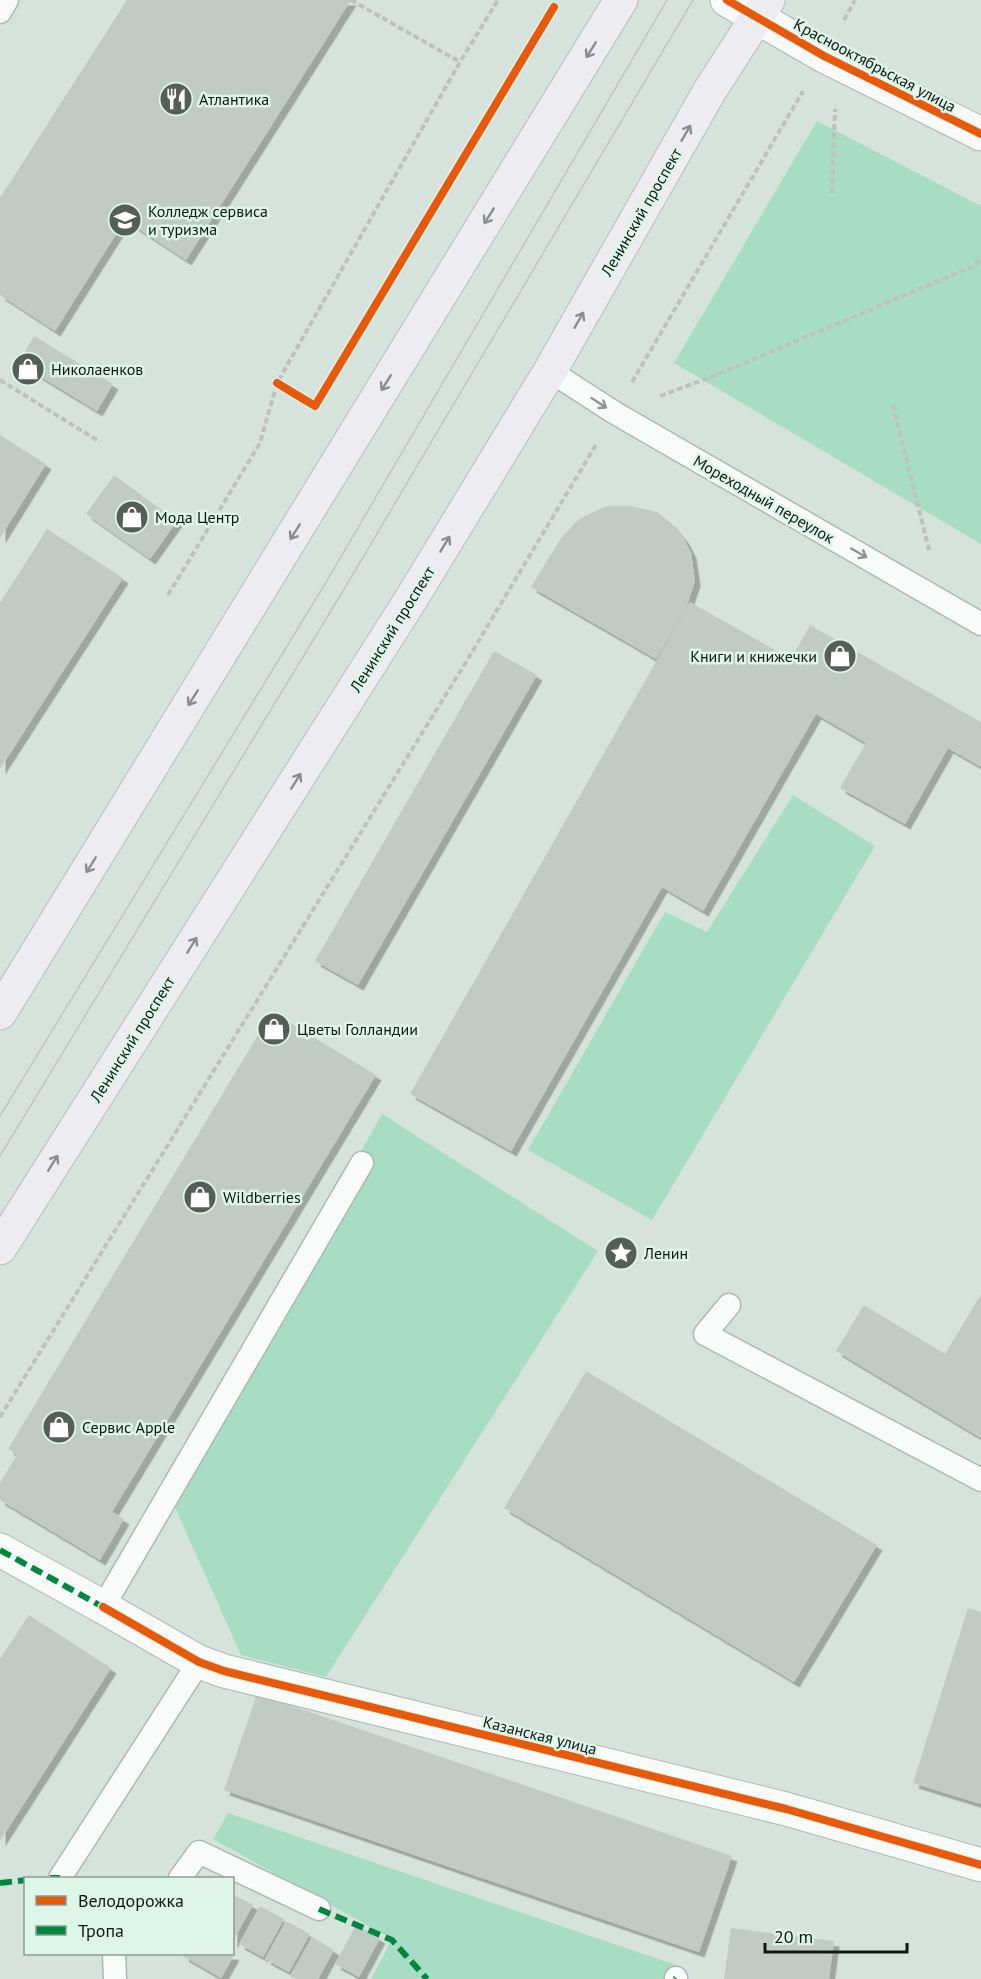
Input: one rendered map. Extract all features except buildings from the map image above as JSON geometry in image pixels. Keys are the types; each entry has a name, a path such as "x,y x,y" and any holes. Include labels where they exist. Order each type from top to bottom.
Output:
{"main road":[{"path":"0,1013 621,0"},
{"name":"Ленинский проспект","path":"0,1248 407,607 550,371 709,92 763,9"}],"street":[{"name":"Краснооктябрьская улица","path":"727,0 763,9 824,56 981,134"},
{"name":"Казанская улица","path":"0,1550 199,1662 224,1671 786,1809 981,1865"}],"lane":[{"path":"0,12 7,0"},
{"name":"Мореходный переулок","path":"550,371 615,413 981,624"},
{"path":"103,1607 362,1163"},
{"path":"729,1305 705,1334 981,1480"},
{"path":"61,1877 199,1662"},
{"path":"181,1877 199,1852 319,1909"},
{"path":"114,1955 115,1979"}],"path":[{"path":"351,0 460,62"},
{"path":"168,594 260,444 277,383 460,62 498,0"},
{"path":"0,1417 466,662 615,413 855,0"},
{"path":"832,194 835,109"},
{"path":"615,413 716,375 974,266 981,258"},
{"path":"0,380 100,442"},
{"path":"277,383 287,389"},
{"path":"893,405 941,601"}],"green space":[{"path":"817,121 981,206 981,544 674,363"},
{"path":"793,795 875,846 652,1220 528,1150 665,912 707,932"},
{"path":"382,1114 598,1251 326,1677 241,1655 169,1494"},
{"path":"228,1813 679,1966 677,1979 371,1979 392,1939 213,1839"}],"tram line":[{"path":"0,1116 325,584 667,0"},
{"path":"0,1156 346,586 693,0"}],"marked path":[{"path":"0,1550 103,1607"},
{"path":"0,1883 24,1880"},
{"path":"319,1909 392,1940 427,1979"}],"cycle path":[{"path":"727,0 824,56 981,134"},
{"path":"277,383 315,406 554,7"},
{"path":"103,1607 199,1662 224,1671 786,1809 981,1865"}],"place":[{"name":"Атлантика","path":"176,99"},
{"name":"Колледж сервиса и туризма","path":"125,220"},
{"name":"Николаенков","path":"28,369"},
{"name":"Мода Центр","path":"132,517"},
{"name":"Книги и книжечки","path":"840,656"},
{"name":"Цветы Голландии","path":"274,1029"},
{"name":"Wildberries","path":"200,1197"},
{"name":"Ленин","path":"621,1253"},
{"name":"Сервис Apple","path":"59,1427"}]}
